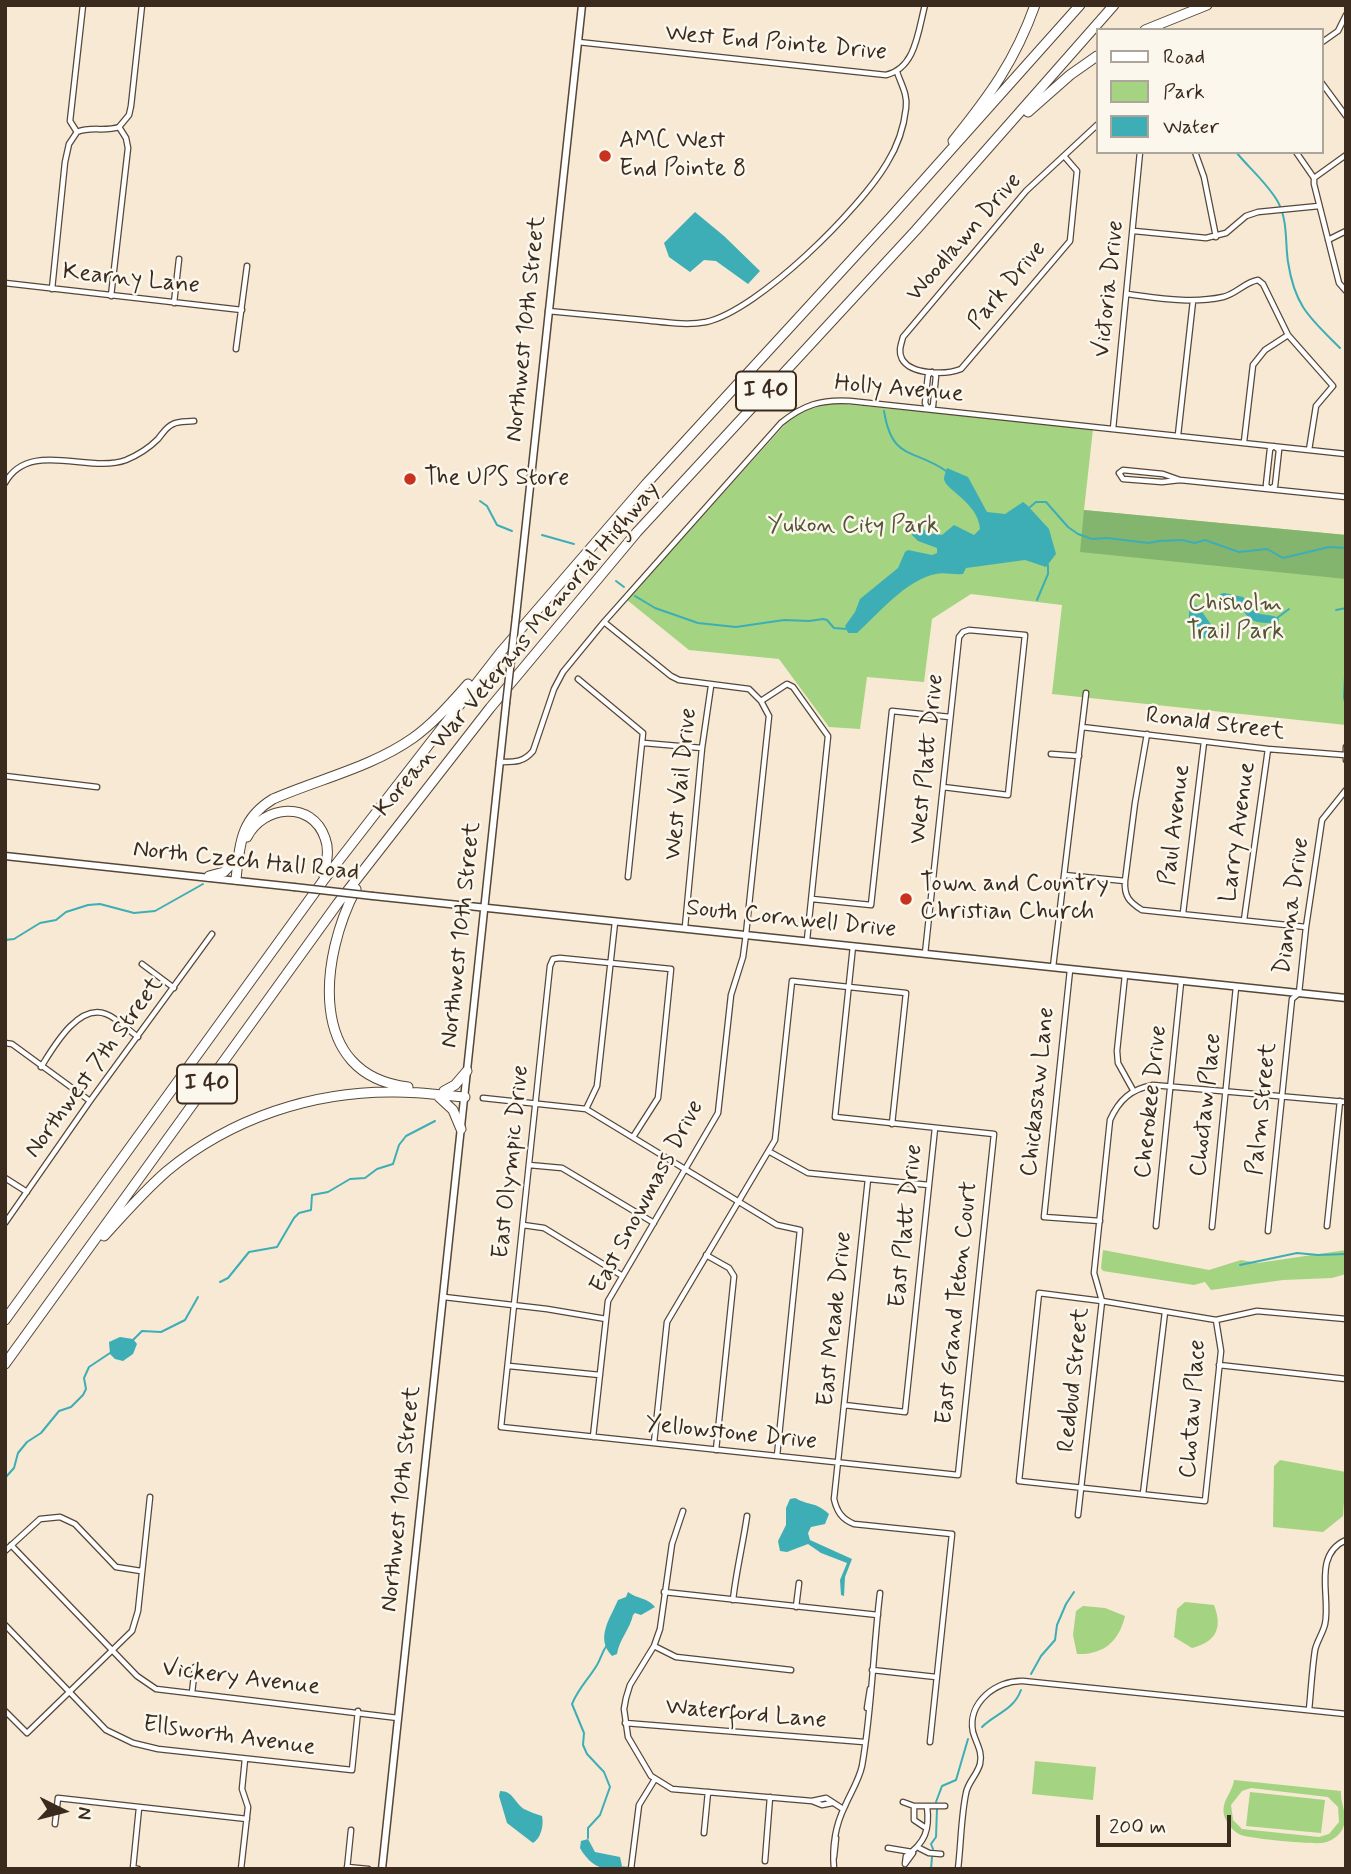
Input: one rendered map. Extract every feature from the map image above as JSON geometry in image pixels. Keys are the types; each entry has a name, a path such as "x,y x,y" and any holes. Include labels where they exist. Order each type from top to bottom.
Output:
{"highway":[{"path":"890,218 988,98 1014,57 1035,5"},
{"name":"Korean War Veterans Memorial Highway","path":"5,1320 323,881 500,653 646,484 890,218 1080,5"},
{"name":"Korean War Veterans Memorial Highway","path":"5,1364 373,856 481,719 629,542 1001,134 1114,5"},
{"path":"1150,28 1207,5"},
{"path":"1001,134 1070,75 1096,57"},
{"path":"238,880 238,855 245,828 260,807 273,799 370,762 399,747 435,720 500,653"},
{"path":"238,880 244,846 250,830 266,816 289,811 312,820 323,832 328,854 323,881"},
{"path":"209,876 229,868 238,855"},
{"path":"373,856 347,907 333,947 329,995 337,1036 348,1055 371,1075 390,1084 439,1093 454,1085 467,1070"},
{"path":"76,1266 158,1180 190,1154 236,1127 277,1110 324,1098 379,1092 465,1095"},
{"path":"439,1093 450,1106 461,1129"}],"main road":[{"name":"Northwest 10th Street","path":"382,1869 483,907 582,5"},
{"name":"North Czech Hall Road","path":"5,856 483,907"},
{"name":"South Cornwell Drive","path":"483,907 1346,998"}],"street":[{"path":"77,132 70,121 83,5"},
{"path":"52,289 69,144 77,132 119,127 129,115 142,5"},
{"name":"West End Pointe Drive","path":"578,42 886,75 897,72 904,66 912,51 925,5"},
{"path":"1323,42 1338,31 1346,15"},
{"path":"548,311 691,324 719,318 741,306 815,247 868,189 888,162 899,135 906,106 906,96 897,72"},
{"path":"1323,85 1346,116"},
{"name":"Woodlawn Drive","path":"932,372 911,368 903,361 899,350 903,337 1026,191 1096,126"},
{"path":"111,296 128,148 126,138 119,127"},
{"name":"Victoria Drive","path":"1113,429 1140,154"},
{"path":"1196,154 1204,177 1216,237"},
{"path":"1297,154 1314,178 1339,284 1346,291"},
{"path":"1314,178 1346,155"},
{"name":"Park Drive","path":"932,372 953,372 961,369 1070,241 1077,171 1064,156"},
{"path":"1134,231 1206,239 1226,233 1246,216 1319,206"},
{"path":"1328,240 1346,231"},
{"path":"174,303 179,258"},
{"path":"236,349 247,266"},
{"path":"1127,294 1193,301 1231,295 1251,281 1258,280 1263,284 1288,335 1333,386 1315,407 1309,450"},
{"name":"Kearny Lane","path":"5,283 242,310"},
{"path":"1178,435 1193,301"},
{"path":"1244,443 1253,365 1265,350 1288,335"},
{"path":"928,408 933,406 936,376 932,372"},
{"name":"Holly Avenue","path":"499,762 518,762 526,759 533,751 558,680 604,622 781,423 813,403 829,400 928,408 1346,454"},
{"path":"5,483 10,473 41,459 92,464 122,461 147,449 175,422 194,421"},
{"path":"1274,446 1279,450 1275,486 1270,489 1266,485 1267,473 1270,449 1274,446"},
{"path":"1181,480 1162,482 1123,479 1119,473 1124,470 1181,480 1346,497"},
{"path":"604,622 671,676 680,680 749,689 761,701 787,684 793,687 828,736 807,940"},
{"name":"West Platt Drive","path":"925,954 959,637 962,632 969,630 1025,635 1008,795 943,787"},
{"path":"578,679 643,733 628,877"},
{"name":"West Vail Drive","path":"685,927 702,748 711,686"},
{"path":"1053,968 1086,693"},
{"name":"East Snowmass Drive","path":"593,1437 608,1301 718,1113 731,995 743,957 746,934 769,716 761,701"},
{"path":"812,899 871,905 892,711 950,717"},
{"name":"Ronald Street","path":"1082,727 1345,758"},
{"path":"1147,734 1125,881 1124,893 1130,902 1142,910 1306,927"},
{"name":"Paul Avenue","path":"1183,913 1204,742"},
{"path":"644,743 702,748"},
{"path":"1345,758 1346,747"},
{"name":"Larry Avenue","path":"1244,920 1268,749"},
{"path":"1051,754 1079,756"},
{"path":"5,776 97,787"},
{"name":"Dianna Drive","path":"1299,993 1322,820 1346,790"},
{"path":"1064,875 1125,881"},
{"path":"586,1109 597,1086 615,921"},
{"name":"Northwest 7th Street","path":"5,1223 212,934"},
{"path":"853,946 835,1117 892,1124"},
{"name":"East Olympic Drive","path":"501,1427 550,966 553,959 560,958 610,962"},
{"path":"610,962 671,969 658,1098 634,1138"},
{"path":"142,964 174,988"},
{"name":"Chickasaw Lane","path":"1070,970 1044,1217 1100,1221"},
{"path":"1125,975 1117,1052 1118,1063 1133,1090 1153,1085 1343,1101 1327,1226"},
{"path":"654,1443 667,1322 775,1140 792,981 849,987"},
{"name":"Cherokee Drive","path":"1156,1226 1181,982"},
{"name":"East Platt Drive","path":"844,1405 905,1412 935,1128 892,1124 906,993 849,987"},
{"name":"Choctaw Place","path":"1212,1227 1237,987"},
{"name":"Palm Street","path":"1268,1231 1292,999 1299,993"},
{"path":"41,1067 72,1023 96,1012 107,1014 138,1037"},
{"path":"5,1043 12,1044 90,1101"},
{"name":"Redbud Street","path":"1078,1515 1102,1301 1094,1273 1110,1120 1115,1110 1133,1090"},
{"path":"483,1098 586,1109 777,1225 800,1230 777,1456"},
{"name":"East Grand Teton Court","path":"935,1128 994,1135 958,1475"},
{"path":"770,1152 807,1173 929,1185"},
{"path":"529,1164 562,1168 654,1223"},
{"path":"5,1178 27,1192"},
{"name":"East Meade Drive","path":"868,1179 834,1499 837,1510 845,1520 854,1524 951,1534 936,1677"},
{"path":"523,1225 544,1228 621,1275"},
{"path":"706,1255 729,1268 734,1276 716,1450"},
{"path":"1164,1312 1143,1494 1019,1481 1039,1293 1102,1301 1216,1321 1257,1311 1346,1319"},
{"path":"443,1297 606,1319"},
{"name":"Chotaw Place","path":"1143,1494 1205,1501 1221,1351 1216,1321"},
{"path":"1219,1365 1346,1379"},
{"path":"509,1366 600,1375"},
{"name":"Yellowstone Drive","path":"501,1427 958,1475"},
{"path":"5,1711 27,1733 129,1636 134,1626 150,1497"},
{"path":"683,1511 672,1544 660,1629 654,1646 630,1685 624,1709 628,1737 640,1760 655,1779 672,1789 812,1801 822,1805 832,1803 843,1809"},
{"path":"733,1600 747,1516"},
{"path":"5,1551 40,1518 60,1517 75,1524 116,1567 141,1572"},
{"path":"1309,1710 1315,1648 1325,1620 1324,1588 1327,1566 1333,1549 1346,1539"},
{"name":"Vickery Avenue","path":"11,1545 137,1676 152,1687 398,1718"},
{"path":"796,1607 799,1583"},
{"path":"664,1592 878,1615"},
{"path":"834,1869 832,1847 843,1809 859,1774 872,1699 872,1670 880,1593"},
{"name":"Ellsworth Avenue","path":"5,1625 106,1730 133,1743 158,1749 352,1770 358,1711"},
{"path":"654,1646 676,1657 791,1670"},
{"path":"192,1693 195,1667"},
{"path":"872,1670 936,1677 930,1742"},
{"path":"958,1869 966,1793 981,1758 974,1732 974,1717 983,1698 995,1687 1023,1681 1346,1714"},
{"name":"Waterford Lane","path":"625,1723 864,1742"},
{"path":"241,1869 248,1807 242,1789 246,1759"},
{"path":"631,1869 639,1805 655,1779"},
{"path":"704,1833 708,1792"},
{"path":"765,1861 770,1797"},
{"path":"55,1824 58,1798 247,1819"},
{"path":"903,1802 914,1806 945,1806"},
{"path":"914,1806 914,1820 926,1828"},
{"path":"905,1866 906,1856 919,1848 924,1840 927,1806"},
{"path":"135,1868 139,1808"},
{"path":"351,1830 347,1868 368,1869"},
{"path":"888,1848 913,1853"},
{"path":"919,1848 929,1853 941,1854"}],"green space":[{"name":"Yukon City Park","path":"833,403 1093,429 1084,510 1346,535 1346,725 1052,694 1062,605 971,594 932,619 924,682 867,677 860,729 829,727 779,659 689,650 627,600 789,420 803,411"},
{"path":"1084,510 1346,535 1346,579 1080,552"},
{"path":"1103,1250 1209,1270 1241,1260 1258,1263 1346,1250 1346,1274 1332,1278 1283,1280 1211,1290 1205,1282 1194,1285 1103,1271"},
{"path":"1280,1460 1346,1472 1343,1516 1323,1532 1273,1527 1274,1466"},
{"path":"1185,1602 1214,1605 1217,1613 1217,1627 1212,1638 1192,1648 1174,1637 1177,1609"},
{"path":"1083,1606 1105,1608 1125,1616 1119,1633 1109,1645 1095,1652 1077,1654 1073,1635 1076,1611"},
{"path":"1035,1761 1096,1767 1093,1800 1032,1794"},
{"path":"1234,1780 1341,1791 1345,1817 1343,1828 1334,1838 1322,1843 1241,1835 1230,1827 1224,1814 1224,1804","holes":["1251,1788 1328,1797 1338,1807 1339,1822 1329,1834 1319,1837 1242,1829 1233,1820 1231,1805 1242,1791"]},
{"path":"1250,1792 1325,1800 1321,1833 1246,1826"}],"water":[{"path":"695,212 760,271 748,284 716,261 704,260 690,272 669,257 664,243"},
{"path":"947,468 968,477 987,512 1005,514 1023,502 1027,505 1049,529 1056,554 1046,567 1025,560 966,568 963,574 939,573 925,577 894,598 857,633 848,633 845,626 860,599 898,568 905,552 908,550 932,555 937,553 937,548 918,541 912,535 913,527 918,525 928,533 942,535 954,525 974,535 980,529 974,511 946,483 944,479"},
{"path":"1220,594 1243,597 1251,608 1260,614 1274,616 1279,619 1278,623 1254,621 1239,604 1221,598"},
{"path":"1192,604 1198,606 1217,633 1216,638 1203,638 1193,627 1189,619"},
{"path":"120,1337 133,1339 137,1344 133,1354 123,1361 110,1354 109,1342"},
{"path":"795,1498 820,1507 829,1514 825,1524 811,1527 808,1533 810,1540 852,1559 845,1577 844,1596 841,1595 840,1580 847,1563 821,1553 808,1544 787,1552 780,1551 778,1541 786,1525 786,1508 790,1499"},
{"path":"628,1592 649,1601 655,1607 641,1615 633,1615 617,1654 612,1656 607,1649 604,1635 618,1600 626,1597"},
{"path":"500,1791 511,1795 524,1809 542,1816 541,1831 533,1843 507,1823"},
{"path":"588,1839 595,1852 620,1857 622,1866 609,1869 592,1863 580,1848 581,1841"}],"waterway":[{"path":"1238,154 1269,189 1281,209 1291,277 1305,311 1340,348"},
{"path":"884,411 892,438 898,446 946,471"},
{"path":"480,501 487,506 497,525 512,531"},
{"path":"1029,508 1036,502 1046,502 1068,527 1092,539 1148,543 1182,540 1195,543 1205,540 1239,552 1267,549 1283,558 1329,547 1346,548"},
{"path":"542,535 574,544"},
{"path":"1037,600 1048,574 1048,565"},
{"path":"616,581 624,587"},
{"path":"635,596 655,608 698,623 736,627 784,620 823,619 834,628 847,629"},
{"path":"1336,610 1346,608"},
{"path":"1277,618 1289,609"},
{"path":"1346,655 1346,707"},
{"path":"5,940 14,939 40,923 56,920 66,912 88,905 100,904 134,913 155,911 203,884"},
{"path":"220,1282 228,1278 249,1252 277,1247 294,1218 299,1213 311,1210 312,1195 328,1192 350,1179 365,1178 377,1169 393,1164 399,1145 406,1136 435,1121"},
{"path":"1240,1265 1297,1253 1346,1254"},
{"path":"133,1340 142,1331 161,1332 185,1320 198,1297"},
{"path":"5,1478 14,1468 18,1453 27,1442 41,1433 59,1411 71,1407 83,1395 86,1389 84,1378 89,1367 110,1353"},
{"path":"1031,1674 1041,1656 1055,1640 1057,1625 1074,1592"},
{"path":"588,1838 588,1828 600,1815 610,1787 604,1772 587,1754 583,1745 584,1733 572,1704 607,1645"},
{"path":"982,1727 1014,1703 1021,1690"},
{"path":"936,1802 942,1786 956,1780 968,1739"},
{"path":"933,1849 931,1844 936,1837 937,1809"},
{"path":"931,1869 932,1857"},
{"path":"617,1867 643,1869"}],"place":[{"name":"AMC West End Pointe 8","path":"605,156"},
{"name":"The UPS Store","path":"410,479"},
{"name":"Town and Country Christian Church","path":"906,899"}],"park label":[{"name":"Chisholm Trail Park","path":"1235,619"}]}
